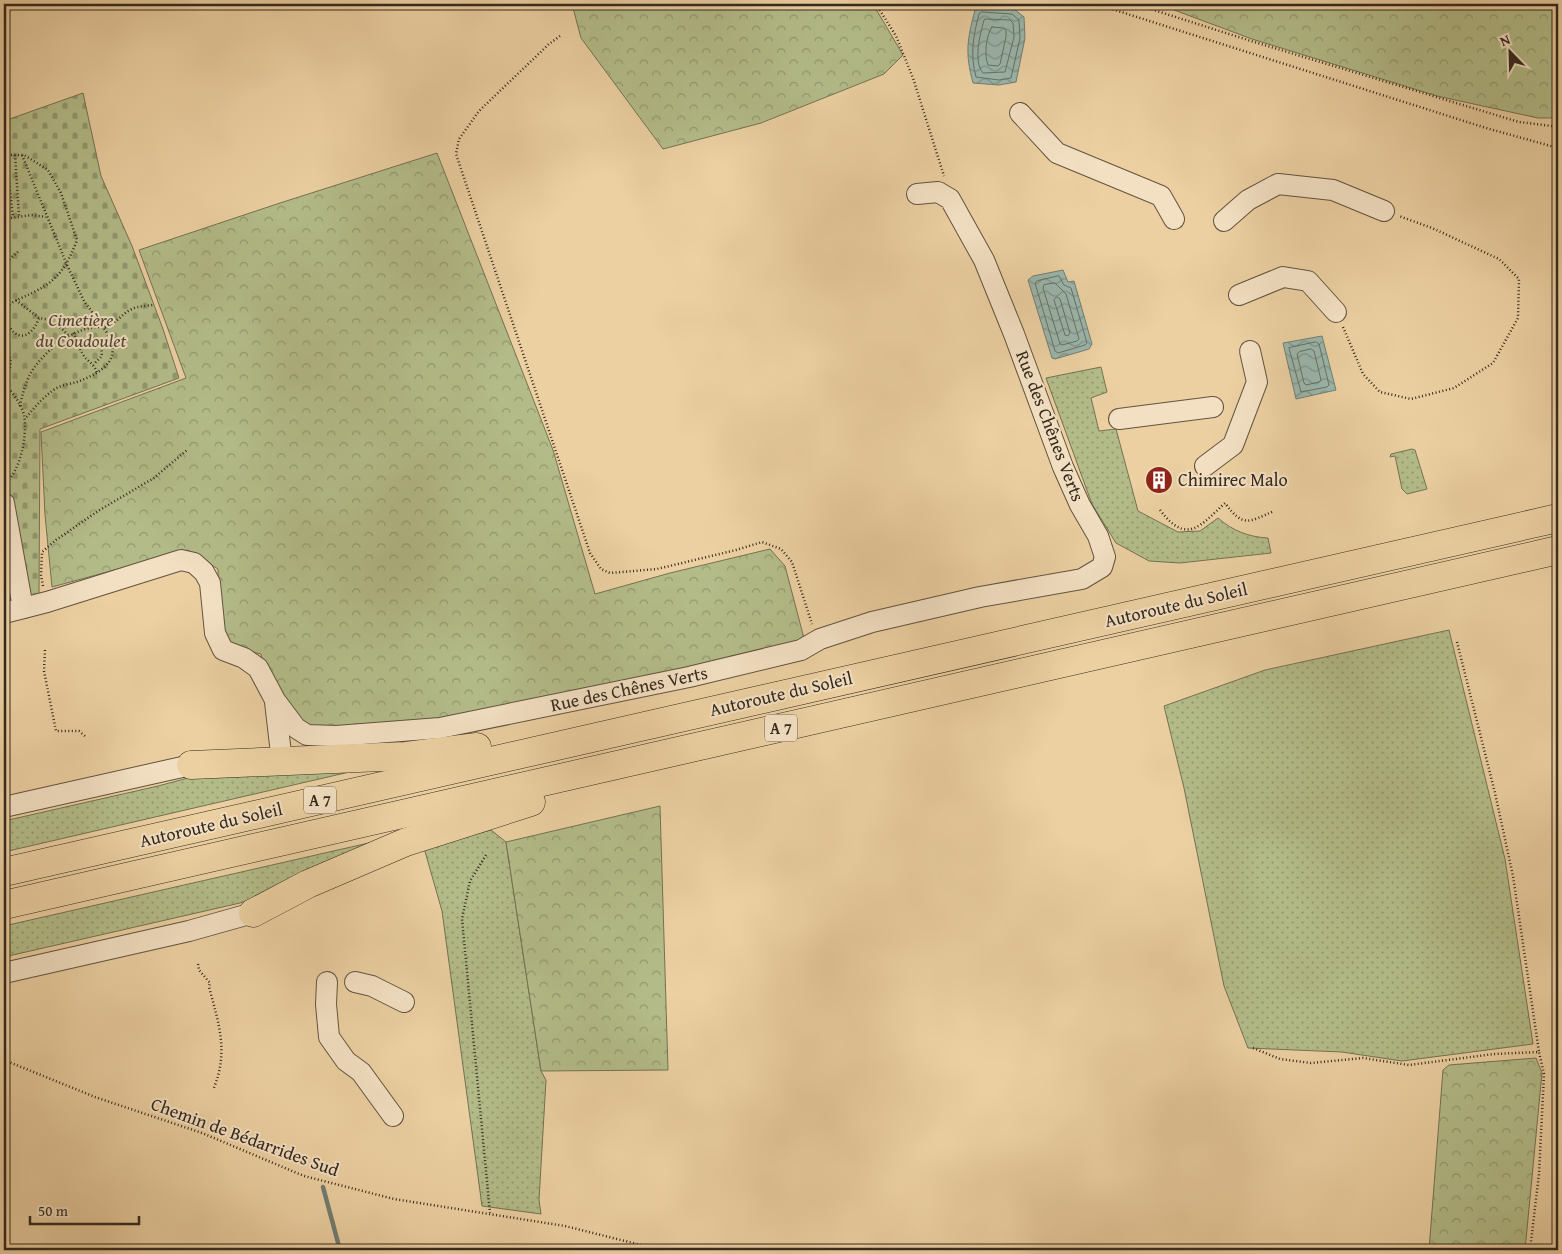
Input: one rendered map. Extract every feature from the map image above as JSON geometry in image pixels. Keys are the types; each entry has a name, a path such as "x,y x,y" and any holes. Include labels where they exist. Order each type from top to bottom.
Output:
{"highway":[{"name":"Autoroute du Soleil","path":"4,872 1558,518"},
{"name":"Autoroute du Soleil","path":"4,905 1558,550"},
{"path":"191,765 406,756 456,751 532,738 637,727"},
{"path":"252,913 308,884 406,842 558,793 643,759"}],"street":[{"path":"1020,112 1057,153 1161,196 1174,219"},
{"path":"1224,221 1248,200 1278,184 1333,190 1384,211"},
{"path":"917,194 938,192 950,199"},
{"name":"Rue des Chênes Verts","path":"4,613 47,602 181,560 194,562 204,572 210,582 215,633 223,650 244,658 258,668 275,700 296,728 307,735 336,736 440,728 689,677 801,650 820,639 872,622 980,597 1082,579 1102,567 1105,557 1098,536 1080,505 1063,467 1014,334 984,260 950,199"},
{"path":"1239,294 1283,277 1308,281 1336,312"},
{"path":"1204,466 1233,445 1257,382 1250,351"},
{"path":"1119,419 1213,407"},
{"path":"5,519 23,608"},
{"path":"275,700 282,762"},
{"path":"4,807 191,765"},
{"path":"4,972 189,931 252,913"},
{"path":"327,982 326,1004 329,1037 346,1061 361,1072 393,1116"},
{"path":"355,982 372,986 404,1002"}],"path":[{"path":"876,4 896,36 913,78 950,199"},
{"path":"1096,4 1486,128 1558,148"},
{"path":"1135,4 1519,122 1552,126 1558,123"},
{"path":"560,36 549,44 479,110 459,139 456,154 590,553 601,569 610,573 657,569 762,542 781,549 792,562 814,630 820,639"},
{"path":"4,309 16,300 42,288 56,277 67,265 78,240 61,192 48,170 30,157 22,155 5,155 13,217"},
{"path":"15,155 19,216"},
{"path":"22,155 67,265 84,301 112,342 114,355 109,363 97,373 57,388 43,398 24,419"},
{"path":"8,178 16,178"},
{"path":"11,197 17,197"},
{"path":"1336,312 1363,374 1380,392 1411,399 1454,388 1493,363 1518,318 1519,279 1499,259 1432,228 1384,211"},
{"path":"4,219 31,215 46,217"},
{"path":"4,264 20,251"},
{"path":"4,293 9,304"},
{"path":"16,300 39,318 50,320 69,336"},
{"path":"20,406 24,386 31,374 47,354 69,336 94,326 109,326 131,309 138,306 153,305"},
{"path":"4,326 10,328 19,336 25,335 32,331 39,318"},
{"path":"73,333 79,343 82,354 94,364 97,373"},
{"path":"79,343 98,339 102,346 102,356 94,364"},
{"path":"4,340 10,355 11,365 11,370 4,379"},
{"path":"102,346 112,342"},
{"path":"4,383 16,397 20,406 24,419 25,433 21,456 9,480 4,483"},
{"path":"47,602 41,575 42,552 56,540 98,512 154,478 187,450"},
{"path":"1160,510 1167,519 1180,527 1191,530 1200,526 1225,503 1239,519 1250,522 1274,511"},
{"path":"1457,642 1495,793 1513,876 1539,1052 1544,1074 1539,1174 1530,1250"},
{"path":"45,650 44,671 56,731 79,731 85,736"},
{"path":"486,854 470,881 462,919 490,1213"},
{"path":"198,964 200,970 210,983 209,986 222,1034 222,1055 218,1078 213,1090"},
{"path":"1253,1048 1280,1059 1311,1063 1363,1058 1409,1066 1494,1054 1539,1052"},
{"name":"Chemin de Bédarrides Sud","path":"4,1060 95,1097 202,1133 304,1176 394,1199 565,1226 661,1250"}],"green space":[{"path":"572,4 873,4 903,55 884,74 761,123 663,149 581,38"},
{"path":"1158,4 1558,4 1558,118 1538,118 1437,96 1252,39"},
{"name":"Cimetière du Coudoulet","path":"83,93 101,176 132,246 179,378 40,429 39,594 4,605 4,121"},
{"path":"437,153 553,450 595,594 670,573 770,549 785,566 805,642 438,725 324,734 271,703 261,654 236,648 219,633 218,569 188,550 52,587 45,515 41,432 186,378 139,250"},
{"path":"1101,367 1107,392 1091,398 1099,431 1116,429 1138,511 1178,532 1200,531 1218,518 1242,533 1268,538 1271,553 1180,563 1149,561 1116,543 1092,504 1046,378"},
{"path":"1415,450 1427,489 1407,494 1402,489 1395,456 1390,457 1391,454"},
{"path":"1449,630 1505,859 1533,1044 1402,1061 1342,1052 1248,1048 1224,986 1184,788 1164,706 1265,670"},
{"path":"371,767 4,852 4,821 158,786 218,770"},
{"path":"660,806 668,1070 541,1071 506,842"},
{"path":"491,830 506,842 541,1071 546,1080 539,1200 541,1214 482,1206 442,911 424,848"},
{"path":"395,837 261,896 240,903 4,957 4,926"},
{"path":"1536,1058 1542,1073 1525,1250 1429,1250 1443,1070 1449,1065"}],"water":[{"path":"980,7 1014,9 1024,17 1025,38 1016,82 999,85 973,83 968,55 969,38 975,10"},
{"path":"1063,270 1068,282 1074,281 1092,344 1089,349 1055,359 1052,358 1028,280 1033,276"},
{"path":"1322,336 1336,390 1296,399 1283,343"}],"waterway":[{"path":"323,1187 340,1250"}],"place":[{"name":"Chimirec Malo","path":"1159,480"}]}
